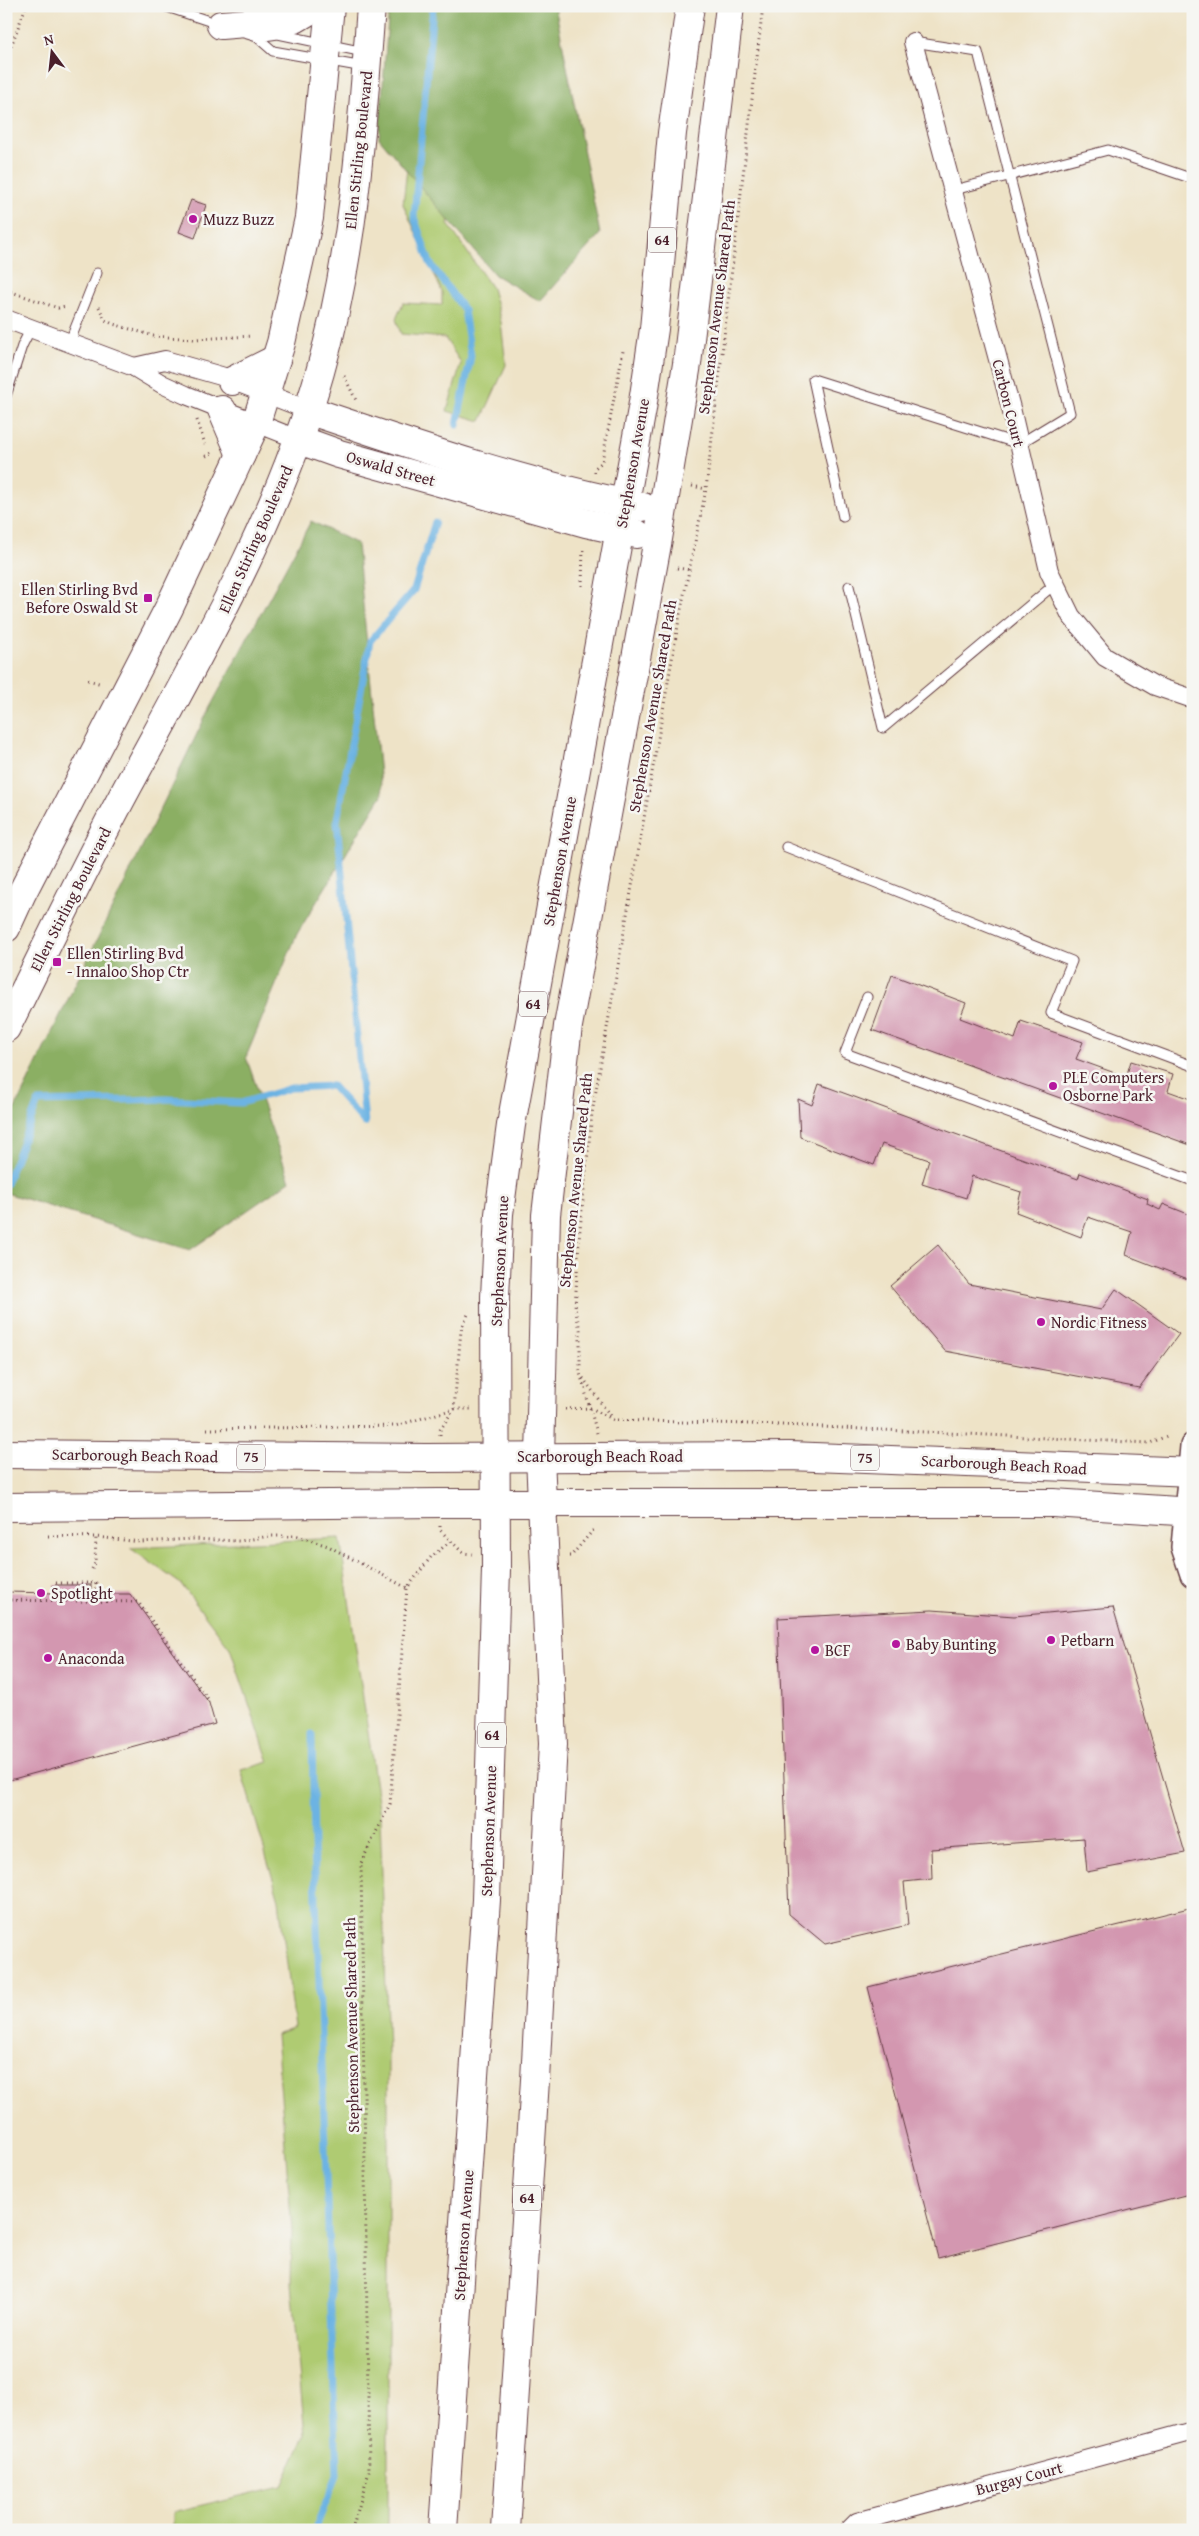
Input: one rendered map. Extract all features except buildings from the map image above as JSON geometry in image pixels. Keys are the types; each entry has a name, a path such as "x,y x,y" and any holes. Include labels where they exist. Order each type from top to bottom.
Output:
{"main road":[{"path":"221,25 295,19 317,6"},
{"path":"6,928 22,893 169,608 256,423 276,359 309,218 330,6"},
{"name":"Ellen Stirling Boulevard","path":"6,1028 88,863 223,613 260,534 308,410 321,370 350,231 361,147 371,6"},
{"name":"Stephenson Avenue","path":"443,2530 486,1900 494,1682 496,1288 499,1214 511,1125 625,504 654,329 672,133 690,6"},
{"name":"64","path":"506,2530 535,2080 553,1744 540,1457 546,1215 568,1026 663,512 687,364 730,6"},
{"path":"232,380 276,359"},
{"path":"222,410 241,455"},
{"name":"Oswald Street","path":"308,410 462,461 591,497 663,512"},
{"name":"Oswald Street","path":"297,439 339,454 586,523 658,538"},
{"name":"Scarborough Beach Road","path":"6,1454 417,1458 496,1456 789,1456 1192,1463"},
{"path":"1192,1463 1190,1512 1184,1547 1193,1574"},
{"path":"6,1507 1053,1503 1190,1512"}],"street":[{"name":"Carbon Court","path":"913,42 954,190 1019,444 1049,571 1071,616 1105,657 1155,686 1193,699"},
{"name":"Oswald Street","path":"6,319 134,367 162,384 297,439"},
{"name":"Oswald Street","path":"134,367 166,360 232,380 308,410"},
{"name":"Burgay Court","path":"849,2530 857,2522 1193,2431"}],"lane":[{"path":"164,6 256,37 273,51 326,52 367,60"},
{"path":"256,37 278,34 326,52 367,60"},
{"path":"843,517 814,379 1019,444 1070,413 978,52 913,42"},
{"path":"954,190 1108,150 1193,179"},
{"path":"70,342 97,273"},
{"path":"6,396 22,346 31,328"},
{"path":"849,586 883,728 1055,584"},
{"path":"786,847 1072,960 1051,1013 1193,1066"},
{"path":"867,997 845,1053 1193,1181"}],"path":[{"name":"Stephenson Avenue Shared Path","path":"614,1420 591,1408 580,1373 580,1330 575,1308 579,1239 592,1114 680,614 706,489 738,237 763,6"},
{"path":"7,56 25,7"},
{"path":"6,290 58,308 65,307 74,300 85,303 100,308 106,320 112,324 154,336 194,339 252,336"},
{"path":"88,680 104,685"},
{"path":"580,1373 614,1420 782,1425 1150,1443 1167,1436"},
{"path":"200,1429 395,1426 454,1409"},
{"path":"48,1536 96,1537 141,1542 192,1539 240,1541 270,1536 298,1536 328,1546 407,1588 432,1557 450,1541"},
{"path":"92,1569 95,1563 96,1537"},
{"path":"53,1600 54,1583 91,1583 96,1584 96,1602"},
{"name":"Stephenson Avenue Shared Path","path":"352,2530 369,2472 361,1862 390,1804 407,1588"},
{"path":"6,1600 138,1602 210,1702"}],"green space":[{"path":"389,6 555,6 600,234 540,301 495,275 379,138"},
{"path":"425,6 486,6 448,224 492,288 501,322 506,365 481,421 447,411 461,363 445,338 401,334 396,319 403,303 442,305 442,292 403,204"},
{"path":"311,521 357,544 382,795 297,934 246,1057 290,1181 190,1250 6,1193 6,1127 209,709"},
{"path":"340,1538 380,1815 388,2050 388,2530 173,2530 173,2512 282,2486 305,2435 291,2284 292,2230 276,2035 295,2028 279,1900 241,1770 269,1762 230,1648 181,1584 130,1548"}],"waterway":[{"path":"433,6 414,217 430,263 464,310 471,356 457,425"},
{"path":"6,1184 38,1102 167,1099 241,1103 291,1088 332,1086 365,1123 337,821 370,641 414,590 435,522"},
{"path":"6,1405 8,1409"},
{"path":"312,1734 314,1844 337,2475 315,2530"}],"place":[{"name":"Muzz Buzz","path":"193,219"},
{"name":"Ellen Stirling Bvd Before Oswald St","path":"148,598"},
{"name":"Ellen Stirling Bvd - Innaloo Shop Ctr","path":"57,962"},
{"name":"PLE Computers Osborne Park","path":"1053,1086"},
{"name":"Nordic Fitness","path":"1041,1322"},
{"name":"Spotlight","path":"41,1593"},
{"name":"Petbarn","path":"1051,1640"},
{"name":"Baby Bunting","path":"896,1644"},
{"name":"BCF","path":"815,1650"},
{"name":"Anaconda","path":"48,1658"}]}
